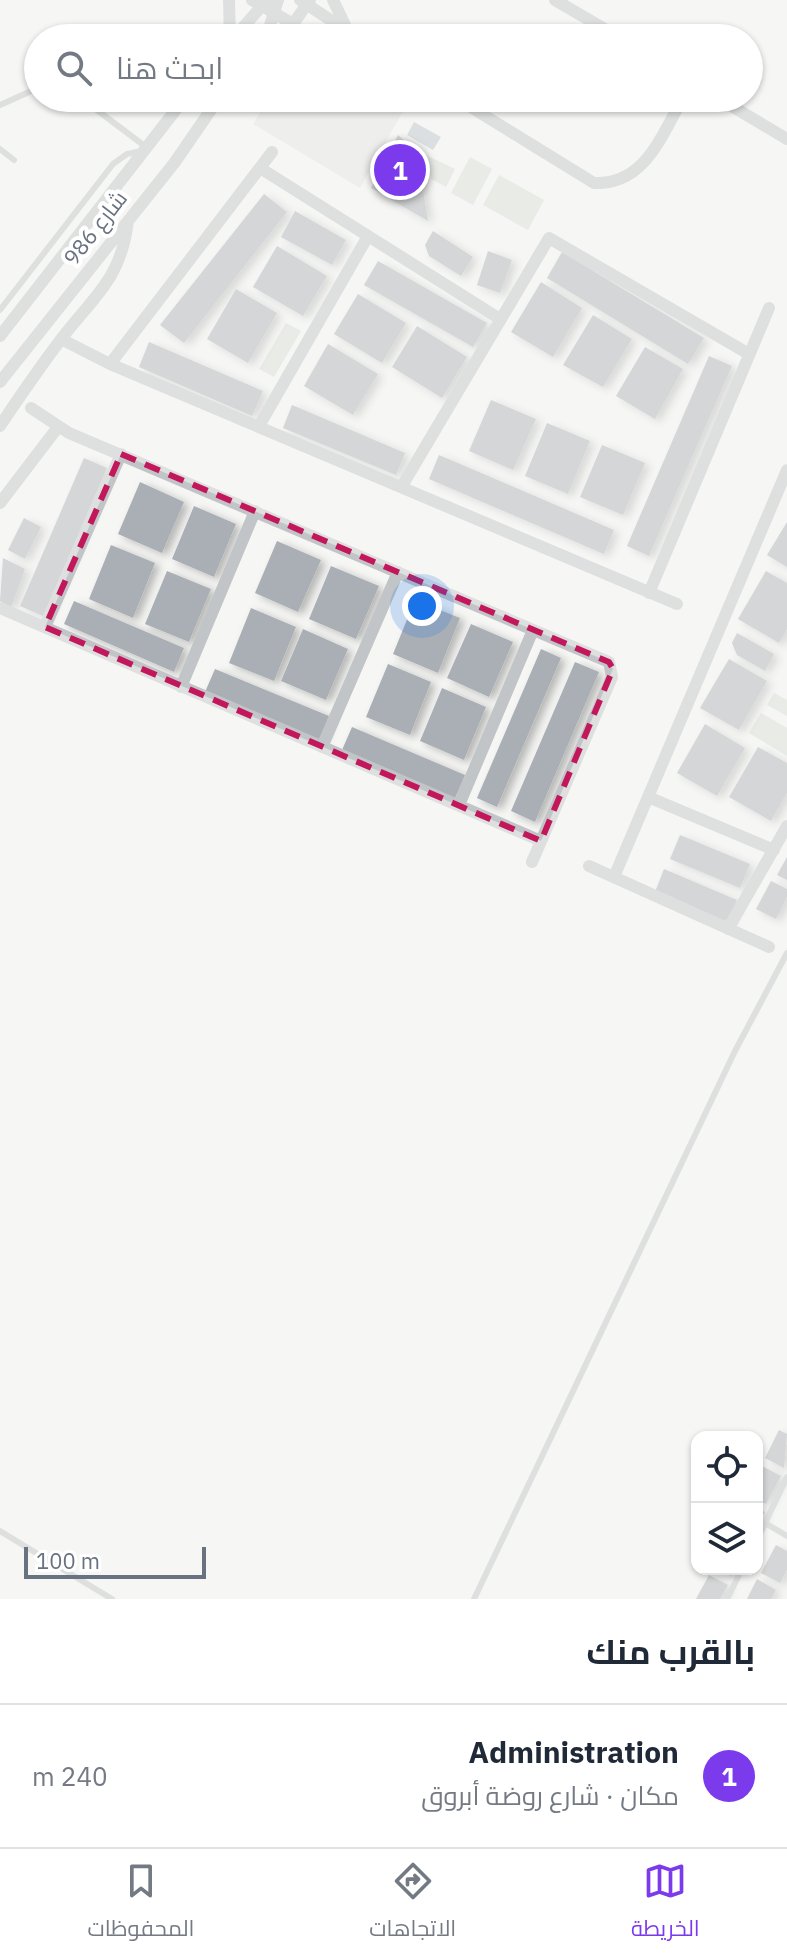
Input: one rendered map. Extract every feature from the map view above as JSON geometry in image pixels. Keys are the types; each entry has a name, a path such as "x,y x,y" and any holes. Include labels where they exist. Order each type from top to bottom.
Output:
{"street":[{"path":"229,0 231,24"},
{"path":"272,24 278,0"},
{"path":"333,0 347,24"},
{"path":"555,0 596,24"},
{"path":"243,24 260,2 293,24 306,2 337,24"},
{"name":"شارع 986","path":"0,336 174,112"},
{"name":"شارع 986","path":"0,382 175,162 209,112"},
{"path":"479,112 594,183 623,179 645,164 675,112"},
{"path":"742,112 787,139"},
{"path":"110,364 272,152"},
{"path":"260,168 500,319"},
{"path":"0,426 61,339 112,278 122,254 128,220"},
{"path":"259,426 368,236"},
{"path":"402,486 549,238 749,354"},
{"path":"649,593 769,308"},
{"path":"61,339 110,364 677,604"},
{"path":"31,408 58,427 609,662 613,669 532,862"},
{"path":"0,503 58,427"},
{"path":"45,627 121,454"},
{"path":"614,877 786,477"},
{"path":"181,687 255,511"},
{"path":"322,747 398,572"},
{"path":"0,608 541,841"},
{"path":"459,805 533,630"},
{"path":"648,797 774,850"},
{"path":"728,929 787,826"},
{"path":"589,866 769,947"}],"lane":[{"path":"0,105 24,94"},
{"path":"98,112 144,149"},
{"path":"0,149 14,160"},
{"path":"0,310 113,164 127,154 144,149"},
{"path":"474,1599 735,1051 787,953"},
{"path":"763,1527 787,1477"},
{"path":"765,1523 787,1536"},
{"path":"0,1531 112,1599"},
{"path":"727,1599 739,1575"}],"highlighted area":[{"path":"121,454 609,662 613,669 541,841 45,627"}],"shaded area":[{"path":"260,112 402,112 360,188 253,124"},
{"path":"414,122 441,137 433,150 407,135"},
{"path":"426,155 455,169 446,187 431,179"},
{"path":"470,157 492,169 473,205 451,193"},
{"path":"499,175 544,200 528,230 483,205"},
{"path":"286,323 301,331 274,377 259,369"},
{"path":"774,693 787,700 787,716 767,705"},
{"path":"761,713 787,728 787,756 749,733"}],"building":[{"path":"398,135 417,152 428,221 371,188"},
{"path":"264,194 287,212 184,343 160,325"},
{"path":"295,211 346,240 332,265 281,237"},
{"path":"433,231 473,257 461,276 429,256 425,245"},
{"path":"277,246 327,276 303,316 253,287"},
{"path":"488,251 512,260 500,293 477,285"},
{"path":"562,252 704,338 688,364 547,278"},
{"path":"378,261 487,323 473,347 364,285"},
{"path":"541,282 582,308 553,357 511,332"},
{"path":"236,289 277,313 248,363 207,339"},
{"path":"358,294 406,323 382,363 334,334"},
{"path":"593,315 632,339 603,387 563,365"},
{"path":"417,326 467,357 442,398 392,367"},
{"path":"149,342 263,391 252,416 139,367"},
{"path":"328,344 378,374 353,415 304,386"},
{"path":"645,347 683,369 655,419 616,396"},
{"path":"709,356 732,366 649,556 627,546"},
{"path":"491,400 536,419 513,470 469,451"},
{"path":"292,405 405,453 396,475 283,428"},
{"path":"547,423 590,441 568,494 525,476"},
{"path":"602,445 645,463 623,515 580,497"},
{"path":"439,455 614,530 604,554 429,479"},
{"path":"84,458 107,468 43,616 20,606"},
{"path":"140,482 184,502 162,553 118,534"},
{"path":"194,506 236,524 214,577 172,559"},
{"path":"24,518 41,527 25,559 8,550"},
{"path":"787,522 787,567 767,555"},
{"path":"277,541 321,560 298,612 255,593"},
{"path":"111,545 155,563 133,618 89,599"},
{"path":"3,558 25,569 11,608 0,601"},
{"path":"331,566 379,586 356,639 309,619"},
{"path":"167,571 211,589 189,642 145,624"},
{"path":"766,571 787,583 787,629 779,643 738,619"},
{"path":"415,600 460,618 438,673 393,654"},
{"path":"74,601 184,648 174,672 64,624"},
{"path":"251,608 296,627 274,681 229,663"},
{"path":"471,624 513,642 489,697 447,678"},
{"path":"303,629 348,649 326,700 281,681"},
{"path":"737,633 774,654 765,671 737,655 732,643"},
{"path":"541,649 561,658 497,807 477,798"},
{"path":"729,659 767,681 739,730 700,708"},
{"path":"575,662 599,672 535,822 511,811"},
{"path":"388,664 431,682 410,735 366,717"},
{"path":"215,669 329,716 319,740 205,692"},
{"path":"442,688 486,707 464,760 420,741"},
{"path":"705,724 745,748 717,796 677,773"},
{"path":"352,727 465,775 455,798 342,750"},
{"path":"758,747 787,763 787,793 771,821 729,797"},
{"path":"680,835 750,864 740,888 670,859"},
{"path":"787,857 787,880 777,875"},
{"path":"664,869 737,900 727,923 655,892"},
{"path":"771,881 787,889 787,897 776,919 756,909"},
{"path":"779,1430 787,1434 784,1468 765,1458"},
{"path":"763,1467 781,1476 766,1504 763,1502"},
{"path":"776,1545 787,1551 787,1570 780,1583 763,1574"},
{"path":"709,1575 728,1585 720,1599 696,1599"},
{"path":"757,1579 776,1590 771,1599 747,1599"}],"place":[{"name":"Administration","path":"400,170"}]}
